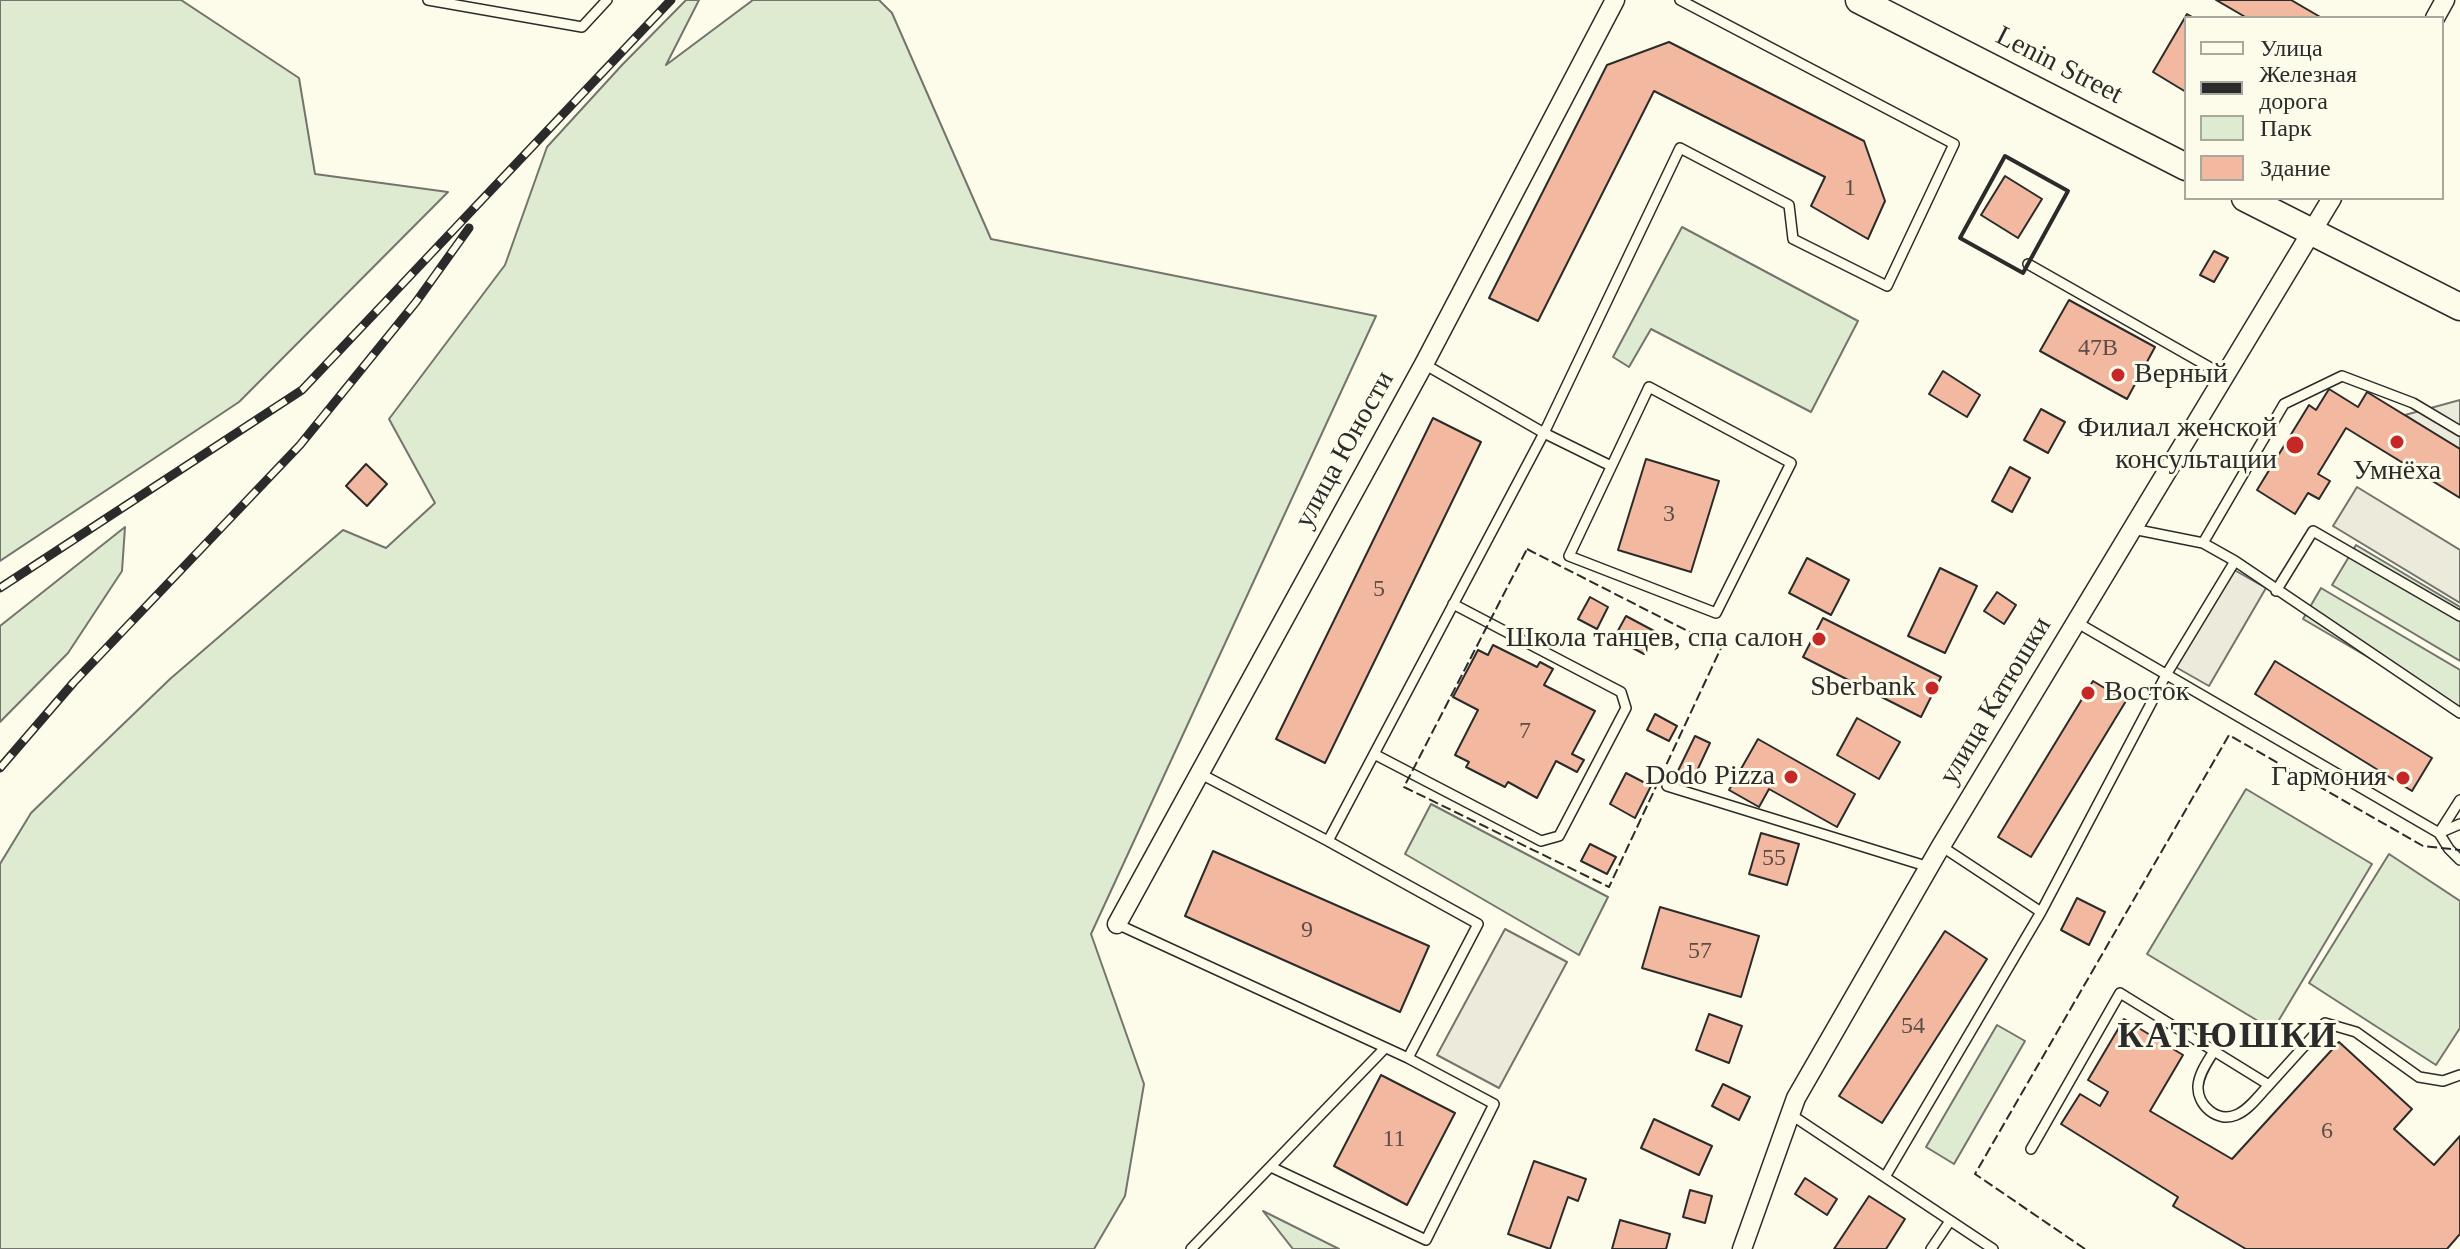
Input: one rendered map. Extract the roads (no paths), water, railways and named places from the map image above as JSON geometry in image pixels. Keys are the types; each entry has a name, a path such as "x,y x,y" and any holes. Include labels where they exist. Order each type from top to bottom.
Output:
{"main road":[{"name":"Lenin Street","path":"1859,0 2184,166"},
{"path":"2249,200 2460,307"}],"street":[{"name":"улица Юности","path":"1117,924 1424,364 1615,0"},
{"name":"улица Катюшки","path":"1742,1249 1796,1098 1941,846 2331,200"}],"lane":[{"path":"428,0 582,27 607,0"},
{"path":"1328,841 1544,433 1680,148 1789,205 1793,239 1887,286 1954,144 1680,0"},
{"path":"2028,264 2225,376"},
{"path":"1424,364 1544,433 1611,466"},
{"path":"2203,543 2284,404 2342,376 2413,403 2460,431"},
{"path":"1649,387 1791,463 1716,613 1569,556 1611,466 1649,387"},
{"path":"2133,529 2203,543 2235,561 2460,713"},
{"path":"2276,591 2313,531 2460,616"},
{"path":"1885,1177 2041,912 2166,675 2235,561"},
{"path":"1374,754 1541,841 1559,836 1626,708 1621,692 1453,604"},
{"path":"2076,622 2439,833 2460,860"},
{"path":"1199,773 1478,924 1408,1058"},
{"path":"1667,786 1929,867"},
{"path":"2439,833 2460,800"},
{"path":"2439,833 2460,824"},
{"path":"1941,846 2041,912"},
{"path":"1117,924 1408,1058 1494,1104 1426,1240 1271,1167"},
{"path":"2031,1149 2120,993 2269,1085"},
{"path":"2214,1051 2198,1084 2200,1100 2212,1113 2225,1118 2239,1115 2325,1023 2356,1032 2419,1077 2443,1081 2460,1075"},
{"path":"1191,1249 1385,1048"},
{"path":"1790,1114 1993,1249"},
{"path":"1931,1249 1950,1221"},
{"path":"1200,1240 1207,1249"}],"railway":[{"path":"0,588 302,390 671,0"},
{"path":"0,768 74,682 300,445 416,302 469,228"}],"place":[{"name":"Верный","path":"2118,375"},
{"name":"Умнёха","path":"2397,442"},
{"name":"Филиал женской консультации","path":"2295,445"},
{"name":"Школа танцев, спа салон","path":"1819,639"},
{"name":"Sberbank","path":"1932,688"},
{"name":"Восток","path":"2088,693"},
{"name":"Dodo Pizza","path":"1791,777"},
{"name":"Гармония","path":"2403,778"}],"district":[{"name":"КАТЮШКИ","path":"2228,1038"}]}
